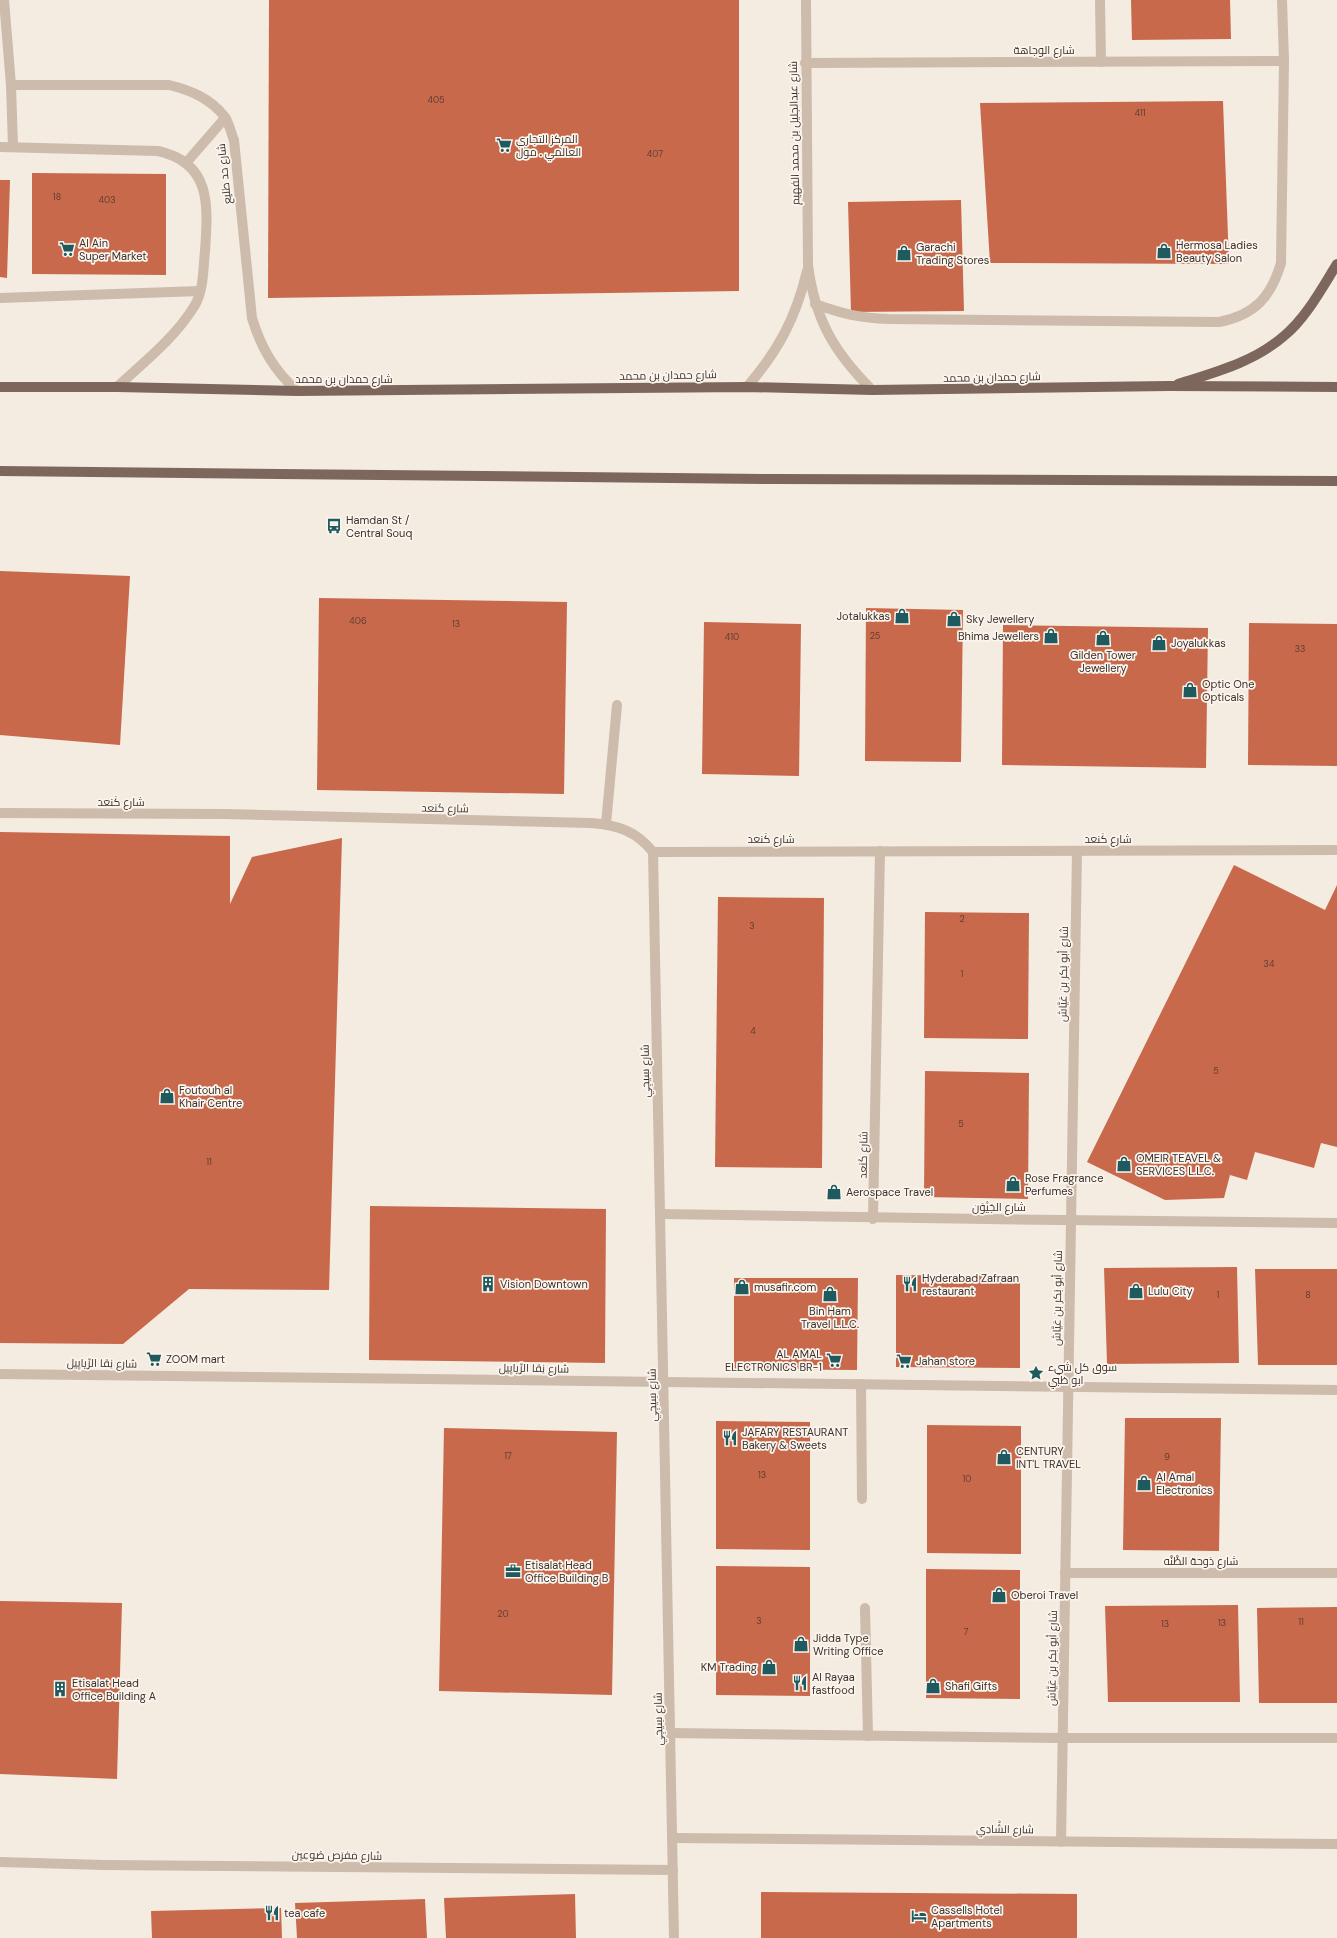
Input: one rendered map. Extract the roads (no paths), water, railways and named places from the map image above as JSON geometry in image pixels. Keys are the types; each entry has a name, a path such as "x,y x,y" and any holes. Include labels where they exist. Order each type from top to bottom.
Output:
{"main road":[{"path":"1169,386 1234,366 1284,336 1305,312 1337,264"},
{"name":"شارع حمدان بن محمد","path":"0,387 117,387 297,391 747,387 872,390 1169,386 1337,387"},
{"path":"0,471 774,479 1337,481"}],"street":[{"path":"4,0 11,84 13,147"},
{"name":"شارع عبدالجليل بن محمد الفهيم","path":"806,0 805,63 808,265 816,304 825,328 838,351 854,372 872,390"},
{"path":"1100,0 1101,62"},
{"path":"816,304 843,314 889,319 1219,322 1234,319 1248,312 1260,303 1270,292 1281,263 1284,62 1282,0"},
{"name":"شارع الوجاهة","path":"805,63 1284,62"},
{"name":"شارع حد طليع","path":"11,84 169,85 187,89 203,97 225,118 234,140 252,318 258,338 268,358 281,376 297,391"},
{"path":"186,163 225,118"},
{"name":"شارع حد طليع","path":"0,147 158,151 170,154 186,163 200,179 206,204 204,271 200,291 195,303 181,324 157,350 117,387"},
{"name":"شارع عبدالجليل بن محمد الفهيم","path":"747,387 765,366 780,343 800,299 808,265"},
{"path":"0,298 200,291"},
{"path":"606,824 617,705"},
{"name":"شارع كَنعد","path":"0,814 224,814 606,824 625,829 642,839 653,852 1337,850"},
{"name":"شارع كَنعد","path":"873,1219 880,851"},
{"name":"شارع أبو بَكر بن عَيَّاش","path":"1061,1842 1077,851"},
{"name":"شارع سِيجِي","path":"653,852 674,1938"},
{"name":"شارع الجَيْوَن","path":"660,1214 873,1219 1070,1219 1337,1223"},
{"name":"شارع نِقا الرَّيايِيل","path":"0,1374 1068,1387"},
{"path":"861,1384 862,1499"},
{"path":"1068,1387 1337,1390"},
{"name":"شارع دَوحة الظَّنَّه","path":"1065,1573 1337,1573"},
{"path":"864,1608 868,1736"},
{"path":"670,1733 1062,1738 1337,1738"},
{"name":"شارع الشَّادِي","path":"672,1838 1337,1844"},
{"name":"شارع مَفرَص صُوعِين","path":"0,1862 104,1865 673,1870"}],"place":[{"name":"المركز التجاري العالمي . مول","path":"504,145"},
{"name":"Al Ain Super Market","path":"67,249"},
{"name":"Hermosa Ladies Beauty Salon","path":"1164,251"},
{"name":"Garachi Trading Stores","path":"904,253"},
{"name":"Hamdan St / Central Souq","path":"334,526"},
{"name":"Jotalukkas","path":"902,616"},
{"name":"Sky Jewellery","path":"954,619"},
{"name":"Bhima Jewellers","path":"1051,636"},
{"name":"Gilden Tower Jewellery","path":"1103,638"},
{"name":"Joyalukkas","path":"1159,643"},
{"name":"Optic One Opticals","path":"1190,690"},
{"name":"Foutouh al Khair Centre","path":"167,1096"},
{"name":"OMEIR TEAVEL & SERVICES L.L.C.","path":"1124,1164"},
{"name":"Rose Fragrance Perfumes","path":"1013,1184"},
{"name":"Aerospace Travel","path":"834,1192"},
{"name":"Vision Downtown","path":"488,1284"},
{"name":"Hyderabad Zafraan restaurant","path":"910,1284"},
{"name":"musafir.com","path":"742,1287"},
{"name":"Lulu City","path":"1136,1291"},
{"name":"Bin Ham Travel L.L.C.","path":"830,1294"},
{"name":"ZOOM mart","path":"154,1359"},
{"name":"AL AMAL ELECTRONICS BR-1","path":"834,1360"},
{"name":"Jahan store","path":"904,1361"},
{"name":"سوق كل شيء ابو ظبي","path":"1036,1373"},
{"name":"JAFARY RESTAURANT Bakery & Sweets","path":"730,1438"},
{"name":"CENTURY INT'L TRAVEL","path":"1004,1457"},
{"name":"Al Amal Electronics","path":"1144,1483"},
{"name":"Etisalat Head Office Building B","path":"513,1571"},
{"name":"Oberoi Travel","path":"999,1595"},
{"name":"Jidda Type Writing Office","path":"801,1644"},
{"name":"KM Trading","path":"769,1667"},
{"name":"Al Rayaa fastfood","path":"800,1683"},
{"name":"Shafi Gifts","path":"933,1686"},
{"name":"Etisalat Head Office Building A","path":"60,1689"},
{"name":"tea cafe","path":"272,1913"},
{"name":"Cassells Hotel Apartments","path":"919,1916"}]}
